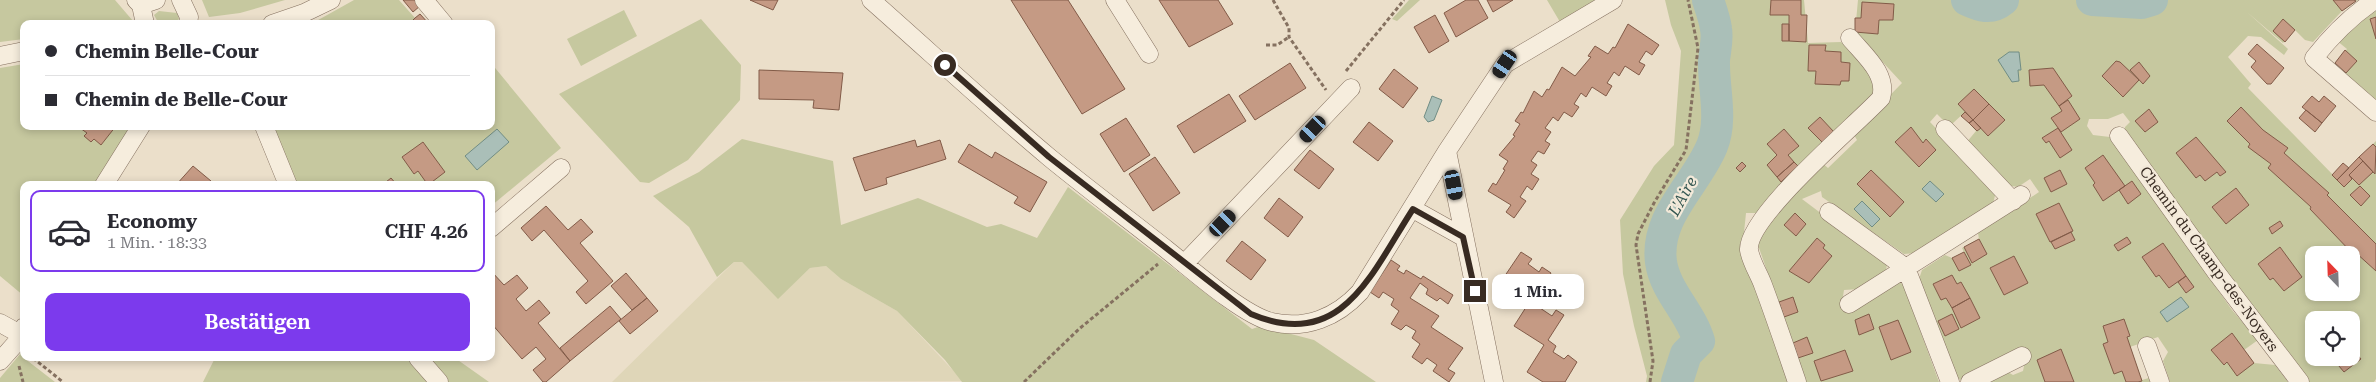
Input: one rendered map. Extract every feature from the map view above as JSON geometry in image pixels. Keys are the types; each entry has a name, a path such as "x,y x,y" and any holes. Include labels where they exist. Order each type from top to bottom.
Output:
{"street":[{"path":"181,0 189,20"},
{"path":"284,20 331,0"},
{"path":"424,0 441,20"},
{"path":"871,0 1049,157 1184,264 1251,314 1270,322 1287,325 1316,322 1338,311 1360,292 1413,209 1447,151 1505,64 1612,0"},
{"path":"1115,0 1149,54"},
{"path":"2375,0 2348,20 2314,58 2376,112"},
{"path":"144,2 146,20"},
{"path":"1797,382 1752,259 1749,249 1751,236 1775,204 1881,98 1882,83 1874,67 1850,38"},
{"path":"0,56 20,53"},
{"path":"1184,264 1347,82"},
{"path":"1849,304 2017,198 1945,129"},
{"path":"107,181 138,130"},
{"path":"266,130 286,181"},
{"name":"Chemin du Champ-des-Noyers","path":"2119,136 2216,272 2300,382"},
{"path":"1447,151 1494,382"},
{"path":"495,225 561,168"},
{"path":"1413,209 1463,237"},
{"path":"1829,212 1906,268 1950,382"},
{"path":"0,323 20,330"},
{"path":"0,361 20,334"},
{"path":"2148,346 2160,382"},
{"path":"1970,382 2022,356"},
{"path":"421,361 439,382"}],"path":[{"path":"1272,0 1290,28 1289,37 1327,92"},
{"path":"1347,82 1403,0"},
{"path":"1650,382 1653,361 1636,245 1638,234 1654,203 1686,150 1698,48 1688,0"},
{"path":"1266,45 1277,45 1289,37"},
{"path":"1324,98 1332,87"},
{"path":"1024,382 1079,329 1157,266 1160,253 1166,249"},
{"path":"38,361 63,382"}],"shaded area":[{"path":"734,262 742,262 778,298 810,268 826,266 841,279 897,311 963,381 612,382"}],"green space":[{"path":"0,0 115,0 132,20 20,20 20,40 0,42"},
{"path":"202,0 285,0 240,13 209,17"},
{"path":"354,0 399,0 415,18 413,20 318,20"},
{"path":"1409,0 1420,0 1397,21 1392,19"},
{"path":"1547,0 1597,0 1560,22"},
{"path":"1665,0 1804,0 1808,43 1841,42 1875,79 1875,96 1759,213 1746,213 1742,252 1790,382 1646,382 1647,376 1623,274 1620,220 1654,166 1674,145 1681,51 1671,25"},
{"path":"1858,0 2358,0 2342,11 2313,42 2305,40 2295,30 2283,43 2247,12 2288,49 2284,55 2261,37 2248,36 2228,57 2251,84 2248,88 2337,179 2376,141 2376,379 2374,382 2309,382 2218,261 2125,131 2125,127 2130,122 2123,113 2108,119 2089,119 2087,126 2093,135 2110,137 2232,310 2258,340 2244,350 2254,363 2275,365 2288,382 2170,382 2163,361 2168,352 2158,337 2130,347 2142,380 2149,378 2150,382 1984,382 2006,371 2013,375 2023,371 2025,361 1960,380 1956,376 1919,279 1922,270 1945,255 1952,258 1964,252 1962,248 1979,239 1978,233 2039,192 2030,179 2018,187 2005,185 1966,143 1976,131 1969,123 1973,120 1965,112 1952,124 1947,124 1937,114 1930,122 1996,191 1993,204 1916,253 1904,254 1822,197 1821,191 1802,199 1887,263 1886,272 1860,289 1844,290 1842,303 1892,280 1903,284 1939,382 1806,382 1759,248 1755,245 1777,212 1821,162 1828,168 1857,140 1853,133 1902,83 1855,32"},
{"path":"2376,8 2376,102 2335,63 2347,49 2336,40"},
{"path":"624,10 637,36 581,66 567,39"},
{"path":"159,11 177,13 179,19 157,20 154,15"},
{"path":"701,19 741,65 740,100 688,160 649,183 640,182 559,94"},
{"path":"20,65 20,130 133,130 102,181 20,181 20,293 0,276 0,68"},
{"path":"495,68 561,148 495,203 495,181 293,181 274,130 495,130"},
{"path":"742,139 833,161 841,225 918,198 987,227 1001,224 1037,238 1068,187 1252,329 1261,326 1314,340 1376,382 962,382 945,360 897,311 841,279 826,266 810,268 778,299 742,262 734,262 717,277 689,227 653,196 699,172"},
{"path":"20,354 20,361 28,361 55,382 0,382 0,378"},
{"path":"214,361 459,361 489,382 203,382"}],"water":[{"path":"2009,52 2019,52 2021,70 2018,70 2019,81 2012,82 1998,60"},
{"path":"1432,96 1442,100 1434,120 1428,122 1424,117"},
{"path":"497,129 509,142 477,170 465,156"},
{"path":"1930,181 1944,194 1936,202 1922,189"},
{"path":"1862,201 1880,219 1872,227 1854,209"},
{"path":"2181,297 2189,307 2167,322 2160,312"}],"building":[{"path":"403,0 415,0 420,6 413,12"},
{"path":"750,0 778,0 773,10"},
{"path":"1011,0 1068,0 1125,89 1082,114"},
{"path":"1159,0 1218,0 1233,24 1189,47"},
{"path":"1466,0 1478,0 1488,18 1456,37 1444,13"},
{"path":"1487,0 1513,0 1493,12"},
{"path":"1771,0 1801,0 1801,15 1807,15 1806,42 1789,41 1789,15 1770,15"},
{"path":"2333,0 2354,0 2356,1 2342,11"},
{"path":"1862,2 1894,4 1893,20 1879,20 1878,34 1855,32 1855,18 1861,18"},
{"path":"420,14 425,20 413,20"},
{"path":"1435,15 1449,41 1429,53 1414,27"},
{"path":"2376,17 2376,39 2370,19"},
{"path":"2283,19 2295,30 2285,42 2273,31"},
{"path":"1628,24 1659,45 1652,55 1646,51 1639,62 1645,65 1639,75 1625,66 1619,76 1614,72 1607,83 1612,86 1606,96 1592,87 1586,97 1581,93 1574,104 1579,107 1572,117 1564,112 1558,121 1553,117 1545,128 1551,132 1545,141 1550,144 1544,154 1538,151 1531,161 1537,165 1531,174 1539,179 1532,190 1527,186 1520,197 1526,201 1514,218 1506,212 1511,205 1488,191 1493,183 1496,185 1505,170 1503,169 1508,161 1499,155 1515,136 1513,135 1520,124 1515,121 1521,112 1523,113 1534,91 1542,97 1547,89 1549,90 1562,67 1575,76 1591,57 1588,56 1595,46 1608,54 1613,47 1615,48"},
{"path":"1782,24 1789,24 1789,41 1782,41"},
{"path":"2257,44 2284,68 2271,84 2267,84 2251,67 2256,61 2248,54"},
{"path":"1809,45 1826,45 1825,51 1841,52 1841,62 1850,63 1849,81 1841,81 1840,85 1815,84 1816,71 1808,71"},
{"path":"2345,50 2357,61 2346,73 2335,63"},
{"path":"2116,61 2120,62 2139,80 2123,97 2102,76"},
{"path":"2139,62 2150,76 2143,84 2130,70"},
{"path":"1290,63 1306,88 1255,120 1239,96"},
{"path":"2053,68 2072,96 2059,106 2044,85 2030,86 2029,70"},
{"path":"1394,69 1418,88 1403,108 1379,89"},
{"path":"759,70 843,73 839,110 813,108 814,100 759,99"},
{"path":"1974,89 1989,104 1973,120 1958,104"},
{"path":"1229,94 1246,121 1194,153 1177,126"},
{"path":"2312,96 2319,102 2324,96 2336,106 2322,123 2302,107"},
{"path":"2068,100 2080,119 2061,132 2051,118 2062,111 2059,106"},
{"path":"1989,104 2005,120 1988,136 1973,120"},
{"path":"2241,107 2263,130 2288,148 2284,153 2329,193 2327,195 2376,244 2376,271 2360,257 2360,246 2345,246 2310,209 2311,207 2268,168 2271,164 2248,147 2250,144 2227,121"},
{"path":"2149,109 2158,122 2145,132 2135,121"},
{"path":"2306,110 2322,123 2315,132 2299,118"},
{"path":"1965,112 1973,120 1969,123 1961,116"},
{"path":"1820,117 1834,132 1823,143 1808,128"},
{"path":"1126,118 1150,155 1124,172 1100,134"},
{"path":"1973,120 1981,128 1977,131 1969,123"},
{"path":"1369,122 1393,141 1378,161 1353,142"},
{"path":"1911,127 1923,143 1926,139 1936,150 1919,167 1895,142"},
{"path":"2058,128 2072,150 2060,158 2049,141 2046,143 2042,138"},
{"path":"1784,129 1799,146 1788,155 1794,162 1777,177 1767,165 1777,155 1767,144"},
{"path":"83,130 113,130 101,145 94,139 91,142 84,136 87,133"},
{"path":"2196,137 2226,172 2220,176 2217,172 2205,181 2200,175 2196,178 2176,153"},
{"path":"915,140 917,147 940,140 946,159 886,178 887,184 865,191 853,158"},
{"path":"423,142 445,172 433,181 425,181 418,171 414,174 402,157"},
{"path":"969,144 992,158 995,152 1047,182 1030,212 1014,203 1018,197 958,162"},
{"path":"2373,144 2376,147 2375,174 2359,157"},
{"path":"1310,150 1334,169 1319,189 1294,170"},
{"path":"2103,155 2125,186 2103,201 2093,185 2095,183 2085,168"},
{"path":"1155,157 1180,193 1153,211 1129,174"},
{"path":"2359,157 2363,161 2349,175 2352,179 2344,187 2337,180"},
{"path":"2363,161 2373,172 2359,185 2349,175"},
{"path":"1742,162 1746,166 1740,172 1736,168"},
{"path":"1794,162 1798,166 1781,182 1777,177"},
{"path":"2343,163 2349,168 2337,180 2332,175"},
{"path":"193,166 211,181 180,181"},
{"path":"1871,170 1904,202 1890,217 1857,184"},
{"path":"2060,170 2067,184 2051,192 2044,178"},
{"path":"2132,181 2141,194 2128,204 2119,190"},
{"path":"2360,186 2370,196 2361,206 2350,195"},
{"path":"2236,188 2249,205 2226,224 2212,207"},
{"path":"1279,198 1303,217 1288,237 1264,218"},
{"path":"2059,203 2073,231 2050,242 2036,214"},
{"path":"546,206 568,230 581,219 593,232 580,243 613,281 586,304 576,292 588,281 544,230 532,241 521,228"},
{"path":"1795,213 1806,224 1796,236 1784,225"},
{"path":"2280,221 2283,226 2272,234 2269,228"},
{"path":"2071,232 2075,240 2055,249 2051,242"},
{"path":"2127,237 2131,243 2118,251 2114,245"},
{"path":"1817,238 1825,245 1823,248 1832,256 1809,283 1789,271"},
{"path":"1979,239 1987,254 1972,263 1964,247"},
{"path":"1242,241 1266,260 1251,280 1226,261"},
{"path":"2163,243 2186,276 2169,288 2159,275 2156,277 2142,257"},
{"path":"2280,247 2302,277 2284,291 2273,278 2270,280 2258,264"},
{"path":"1521,252 1532,259 1528,264 1539,272 1542,267 1551,273 1536,297 1543,301 1540,308 1552,316 1556,310 1564,315 1548,340 1556,346 1553,352 1564,359 1568,355 1577,362 1565,382 1543,382 1527,372 1544,345 1514,326 1530,301 1500,283"},
{"path":"1964,252 1971,265 1959,271 1952,258"},
{"path":"2014,256 2028,283 2004,295 1990,268"},
{"path":"1391,260 1400,266 1397,270 1404,274 1406,270 1421,279 1423,276 1453,295 1448,304 1440,298 1437,301 1426,294 1428,289 1420,283 1410,298 1439,316 1431,327 1463,348 1448,369 1455,373 1449,382 1433,371 1437,365 1427,358 1422,364 1412,357 1420,344 1412,338 1416,331 1406,325 1401,330 1391,324 1399,311 1391,305 1394,299 1383,292 1379,298 1370,292"},
{"path":"626,273 647,298 632,310 611,286"},
{"path":"495,275 504,285 517,275 528,288 516,299 526,311 539,300 550,313 538,323 570,361 546,382 543,382 533,370 546,359 536,347 522,359 495,328"},
{"path":"1952,275 1957,284 1961,282 1970,298 1952,308 1946,298 1941,300 1933,284"},
{"path":"2186,276 2194,287 2186,293 2178,282"},
{"path":"1793,297 1798,312 1784,317 1779,302"},
{"path":"647,298 658,311 630,334 619,321"},
{"path":"1970,298 1980,318 1961,328 1952,308"},
{"path":"610,306 621,319 570,361 560,348"},
{"path":"1869,314 1874,329 1859,335 1855,320"},
{"path":"1952,314 1959,329 1945,336 1938,321"},
{"path":"2124,319 2130,336 2127,337 2142,381 2126,382 2122,371 2114,374 2103,344 2108,342 2103,326"},
{"path":"1898,320 1911,352 1891,360 1879,327"},
{"path":"2232,333 2254,363 2237,376 2227,362 2224,365 2211,350"},
{"path":"1807,337 1813,353 1798,358 1793,343"},
{"path":"2061,349 2074,382 2045,382 2037,360"},
{"path":"1845,350 1853,371 1821,381 1814,361"},
{"path":"2339,366 2352,366 2344,372"}],"waterway":[{"name":"L'Aire","path":"1677,382 1686,354 1699,341 1663,273 1661,245 1670,215 1705,160 1715,136 1717,114 1714,60 1717,33 1708,0"},
{"name":"L'Aire","path":"1967,0 1985,6 1994,5 2003,0"},
{"name":"L'Aire","path":"2092,0 2142,3 2152,0"}],"route":[{"path":"945,65 1049,157 1184,264 1251,314 1270,322 1300,325 1316,322 1338,311 1351,302 1360,292 1413,209 1463,237 1475,291"}]}
